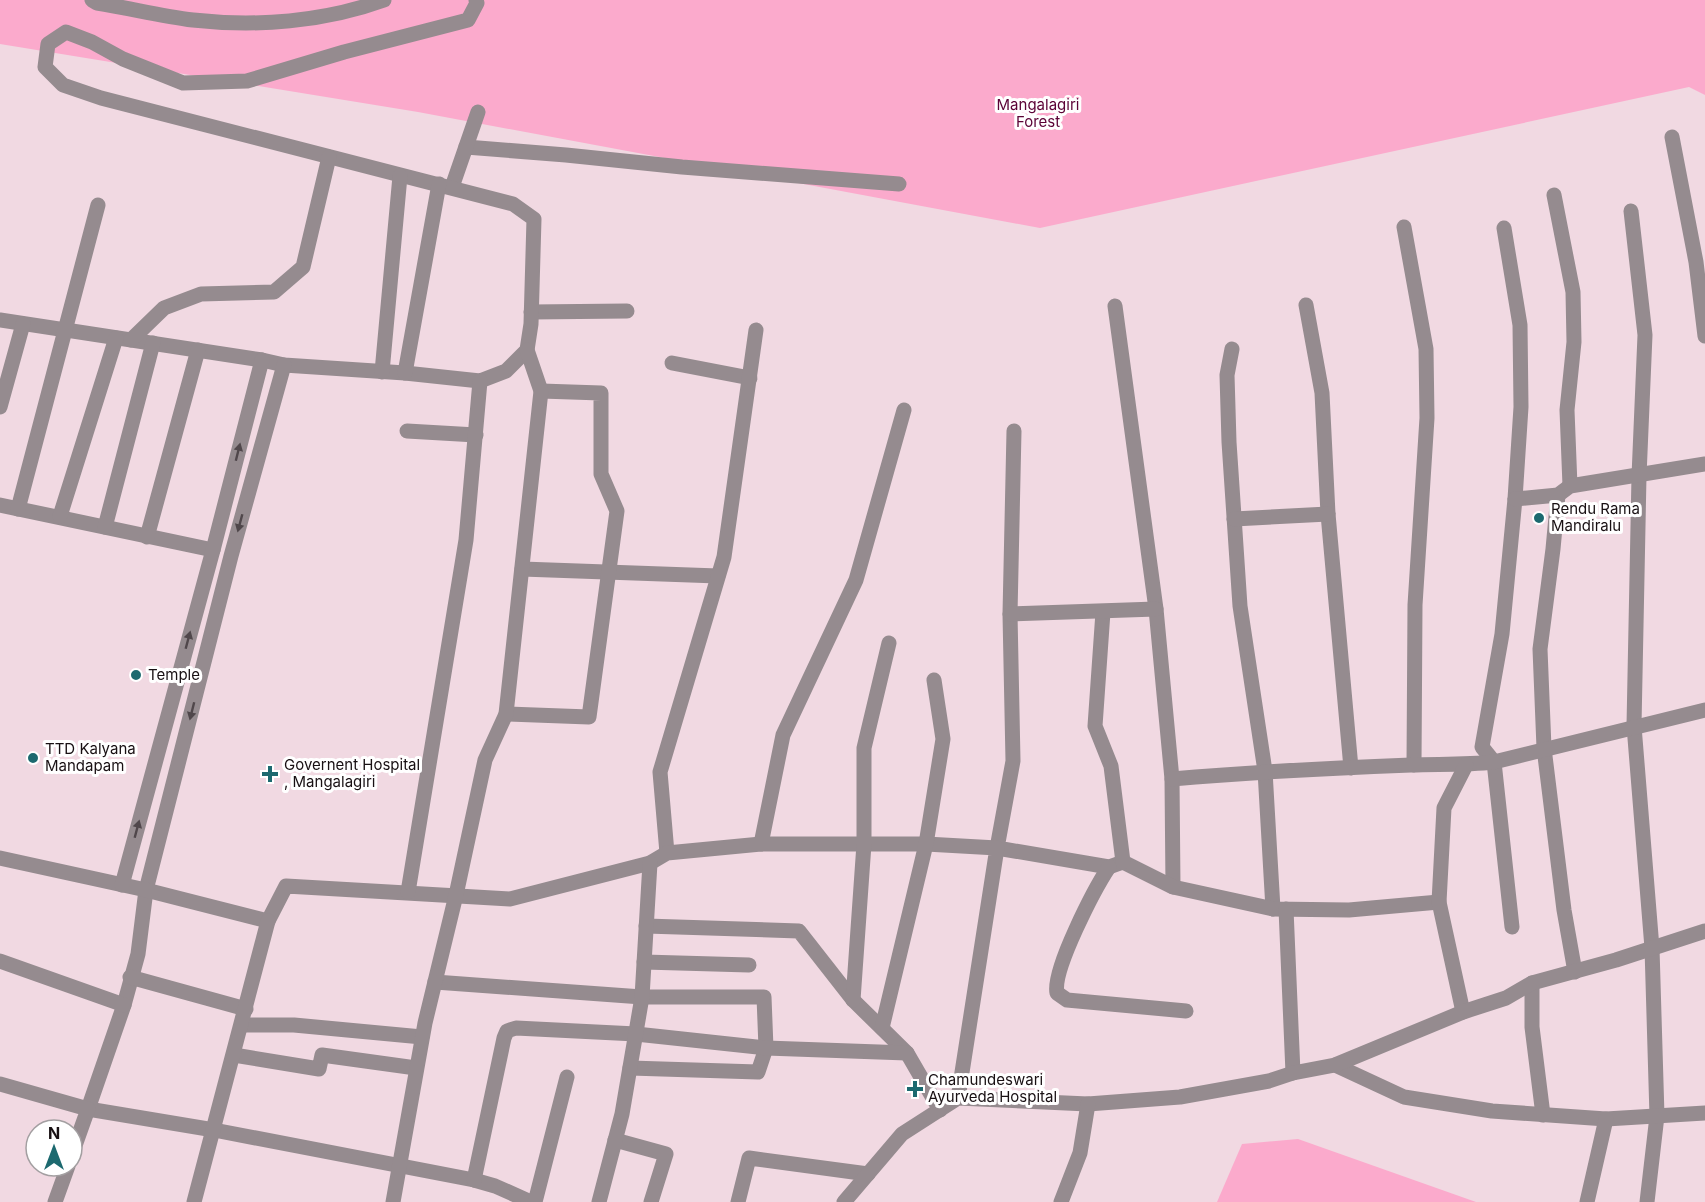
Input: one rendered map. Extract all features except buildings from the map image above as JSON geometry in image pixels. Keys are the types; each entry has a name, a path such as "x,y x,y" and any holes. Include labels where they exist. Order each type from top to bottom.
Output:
{"street":[{"path":"92,0 97,3 192,20 256,23 302,20 384,0"},
{"path":"393,1202 422,1037 485,760 506,714 541,391 527,350 531,312 534,219 513,204 100,98 63,85 45,67 48,44 66,32 92,42 123,59 183,83 247,81 345,52 468,21 477,3 476,0"},
{"path":"405,373 446,186 466,147 478,112"},
{"path":"1672,137 1696,262 1705,336"},
{"path":"466,147 899,184"},
{"path":"60,516 124,339 164,308 201,294 274,292 303,267 329,157"},
{"path":"382,372 399,176"},
{"path":"1554,195 1573,292 1574,342 1566,410 1564,491 1553,549 1540,650 1544,748 1564,910 1575,972"},
{"path":"18,508 98,206"},
{"path":"1631,211 1645,334 1639,476 1634,726 1652,948 1657,1116 1647,1202"},
{"path":"1404,227 1426,349 1427,418 1415,605 1414,765"},
{"path":"1504,228 1520,325 1521,407 1502,634 1482,747 1494,762 1512,927"},
{"path":"1306,305 1322,393 1328,514 1351,768"},
{"path":"1115,306 1156,609 1172,779 1173,887"},
{"path":"531,312 627,311"},
{"path":"0,320 284,365 405,373 480,381 506,371 527,350"},
{"path":"0,408 23,324"},
{"path":"667,853 660,772 724,557 756,330"},
{"path":"105,527 153,343"},
{"path":"1232,349 1227,375 1240,606 1265,771 1280,909 1293,1073"},
{"path":"147,537 198,350"},
{"path":"122,885 262,360"},
{"path":"672,363 750,378"},
{"path":"84,1120 124,1005 138,954 146,890 231,556 284,365"},
{"path":"408,892 466,540 480,381"},
{"path":"506,714 590,717 618,511 601,474 601,393 541,391"},
{"path":"761,844 783,735 856,579 904,410"},
{"path":"407,431 476,435"},
{"path":"958,1098 1013,761 1010,614 1014,431"},
{"path":"1515,499 1705,464"},
{"path":"0,505 213,550"},
{"path":"1234,519 1328,514"},
{"path":"522,569 718,576"},
{"path":"1010,614 1156,609"},
{"path":"1103,612 1095,726 1111,766 1116,865 1095,888 1057,977 1057,993 1068,1000 1186,1011"},
{"path":"853,1000 864,844 864,748 889,643"},
{"path":"882,1028 926,844 943,739 934,680"},
{"path":"177,682 198,688"},
{"path":"1172,779 1265,771 1466,765 1494,762 1705,710"},
{"path":"1463,1012 1439,902 1444,808 1466,765"},
{"path":"194,1202 268,921 286,886 510,899 650,863 667,853 761,844 926,844 997,848 1116,865 1173,887 1280,909 1348,910 1439,902"},
{"path":"0,858 146,890 268,921"},
{"path":"598,1202 615,1140 642,997 650,863"},
{"path":"646,926 799,931 853,1000 907,1053 940,1110"},
{"path":"844,1202 902,1134 958,1098 1088,1104 1180,1097 1269,1081 1293,1073 1335,1065 1463,1012 1506,998 1532,983 1575,972 1705,931"},
{"path":"0,961 124,1005"},
{"path":"644,962 748,965"},
{"path":"130,978 246,1010"},
{"path":"435,982 642,997 764,997 766,1048 758,1072 630,1068"},
{"path":"1532,983 1532,1027 1543,1115"},
{"path":"242,1025 294,1025 422,1037"},
{"path":"474,1180 504,1038 507,1031 516,1028 636,1034 766,1048 907,1053"},
{"path":"234,1055 319,1069 322,1055 416,1068"},
{"path":"1335,1065 1404,1097 1491,1111 1606,1119 1705,1113"},
{"path":"0,1084 88,1109 214,1130 474,1180 495,1194 533,1202 567,1077"},
{"path":"1061,1202 1080,1153 1088,1104"},
{"path":"1587,1202 1606,1119"},
{"path":"615,1140 666,1154 651,1202"},
{"path":"738,1202 749,1158 868,1174"},
{"path":"55,1202 64,1178"}],"green space":[{"name":"Mangalagiri Forest","path":"0,0 1705,0 1705,95 1689,87 1040,228 418,112 0,44"},
{"path":"1298,1139 1476,1202 1217,1202 1242,1144"}],"place":[{"name":"Rendu Rama Mandiralu","path":"1539,518"},
{"name":"Temple","path":"136,675"},
{"name":"TTD Kalyana Mandapam","path":"33,758"},
{"name":"Governent Hospital , Mangalagiri","path":"270,774"},
{"name":"Chamundeswari Ayurveda Hospital","path":"915,1089"}]}
